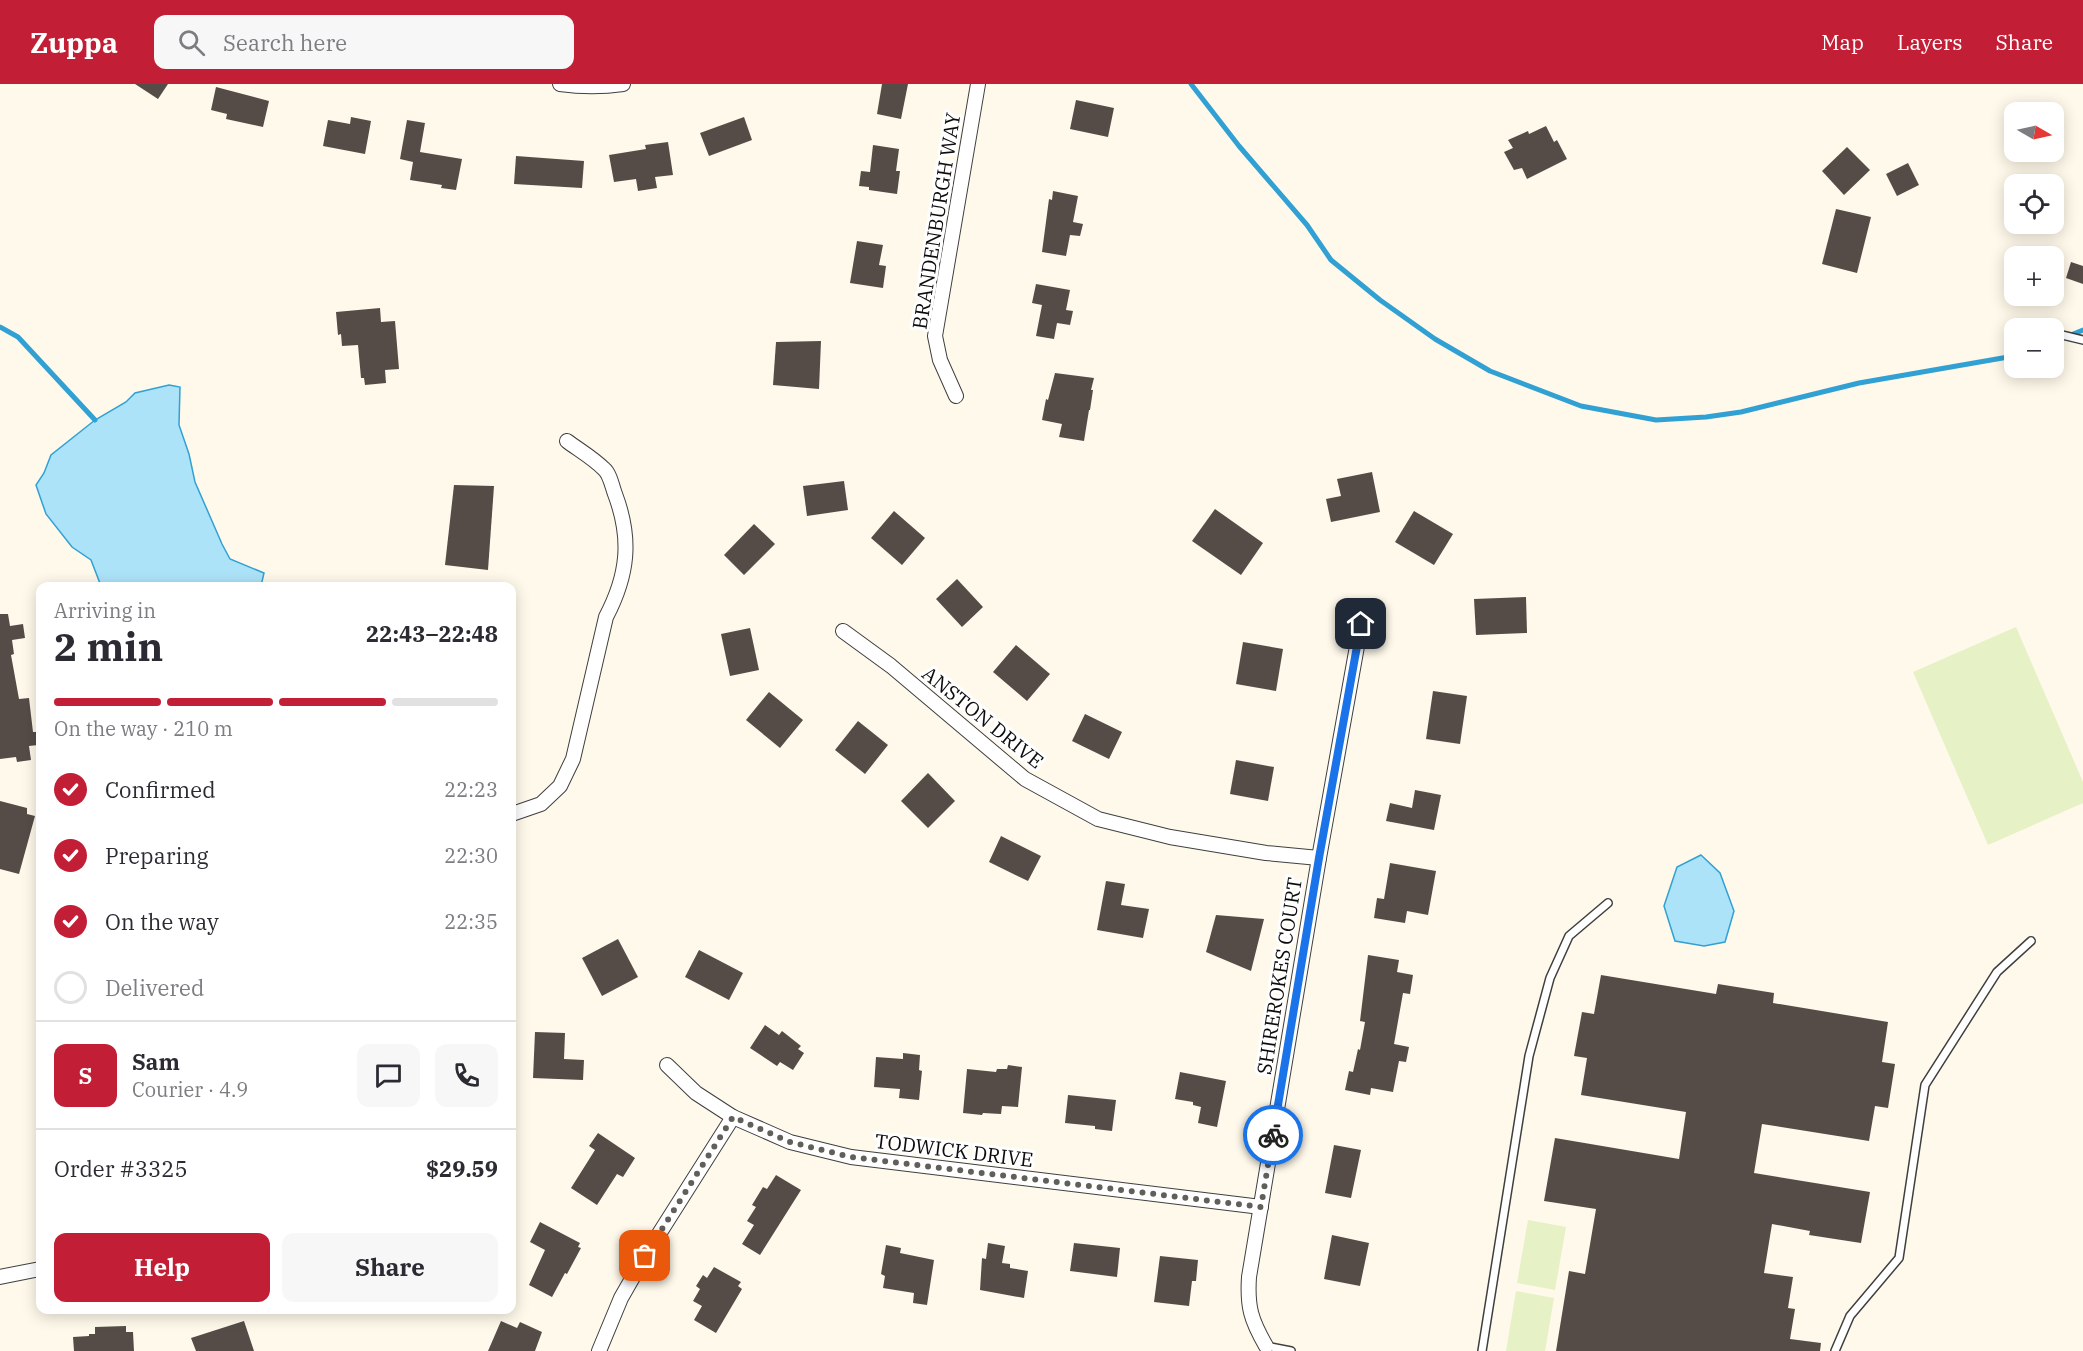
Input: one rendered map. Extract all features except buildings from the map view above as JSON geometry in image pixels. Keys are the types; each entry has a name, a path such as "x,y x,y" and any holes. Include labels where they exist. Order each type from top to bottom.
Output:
{"street":[{"path":"560,84 572,86 623,84"},
{"name":"BRANDENBURGH WAY","path":"956,396 940,360 935,336 978,84"},
{"path":"516,813 541,804 560,786 573,759 606,617 616,598 626,549 624,517 606,470 567,441"},
{"name":"SHIREROKES COURT","path":"1266,1346 1253,1323 1248,1295 1249,1277 1319,858 1361,624"},
{"name":"ANSTON DRIVE","path":"843,632 891,666 1025,778 1098,819 1170,837 1266,853 1319,858"},
{"name":"TODWICK DRIVE","path":"667,1065 696,1093 733,1117 790,1142 851,1157 1261,1207"},
{"path":"598,1351 621,1298 645,1256 733,1117"},
{"path":"0,1276 36,1270"}],"lane":[{"path":"2064,335 2083,340"},
{"path":"1482,1351 1529,1056 1550,978 1569,936 1608,903"},
{"path":"1835,1351 1850,1316 1899,1258 1925,1085 1997,972 2031,941"},
{"path":"1266,1346 1291,1351"}],"green space":[{"path":"2016,627 2083,782 2083,803 1988,845 1913,672"},
{"path":"1528,1220 1566,1227 1555,1290 1517,1283"},
{"path":"1516,1291 1554,1298 1545,1351 1506,1351"}],"water":[{"path":"169,385 180,387 179,425 195,482 230,559 264,573 262,582 99,582 91,560 72,547 46,514 36,485 51,455 95,420 126,402 135,393"},
{"path":"1701,855 1720,873 1734,911 1725,942 1704,946 1675,941 1664,906 1677,867"}],"waterway":[{"path":"1191,84 1239,146 1307,225 1331,260 1380,300 1435,339 1490,371 1581,406 1656,420 1706,417 1741,412 1859,383 2004,358"},
{"path":"0,327 18,337 95,420"},
{"path":"2064,338 2083,330"}],"way so far":[{"path":"645,1256 733,1117 790,1142 851,1157 1261,1207 1273,1135"}],"route":[{"path":"1273,1135 1361,624"}]}
